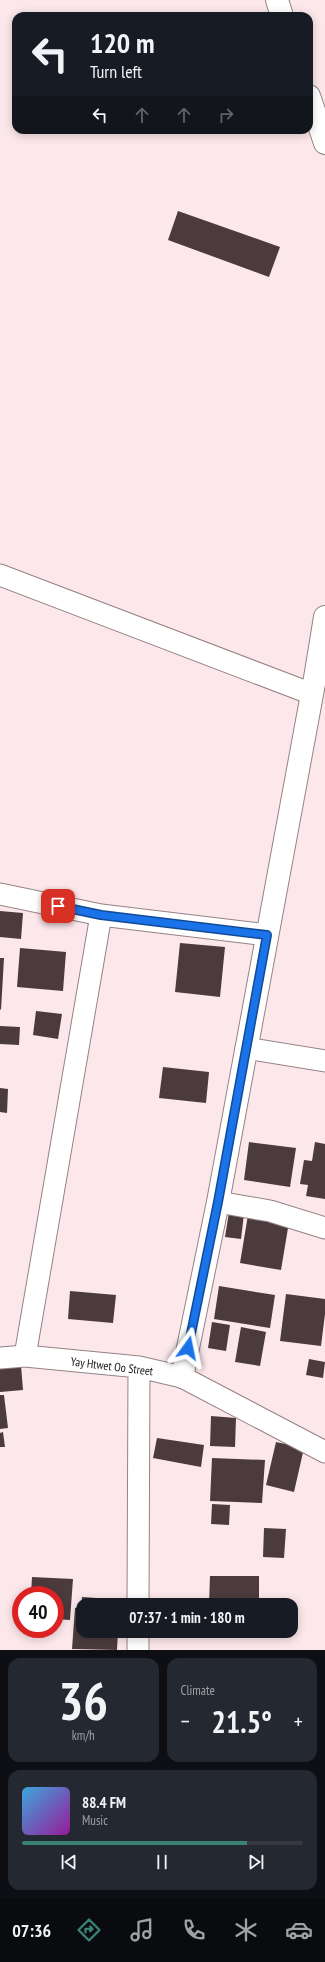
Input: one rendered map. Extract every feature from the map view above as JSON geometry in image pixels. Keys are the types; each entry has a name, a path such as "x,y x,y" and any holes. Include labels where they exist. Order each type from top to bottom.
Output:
{"street":[{"path":"276,0 280,12"},
{"path":"313,108 325,143"},
{"path":"0,575 312,694"},
{"path":"182,1377 218,1202 312,694 325,616"},
{"path":"0,894 101,915 267,935"},
{"path":"25,1356 101,915"},
{"path":"246,1048 325,1061"},
{"path":"218,1202 270,1211 325,1228"},
{"name":"Yay Htwet Oo Street","path":"0,1358 25,1356 139,1367 182,1377 325,1452"},
{"path":"138,1598 139,1367"},
{"path":"138,1638 138,1650"}],"building":[{"path":"178,211 280,247 269,277 168,240"},
{"path":"0,911 23,913 21,939 0,937"},
{"path":"180,943 225,947 220,997 175,992"},
{"path":"20,948 66,952 63,991 17,987"},
{"path":"0,958 4,958 1,1010 0,1009"},
{"path":"36,1011 62,1014 58,1039 33,1035"},
{"path":"0,1026 20,1027 19,1045 0,1044"},
{"path":"163,1067 209,1072 206,1103 159,1098"},
{"path":"0,1088 8,1089 7,1113 0,1112"},
{"path":"249,1142 296,1148 290,1187 244,1180"},
{"path":"315,1142 325,1144 325,1199 306,1196 308,1185 300,1184 304,1160 312,1161"},
{"path":"229,1212 244,1214 241,1239 225,1237"},
{"path":"248,1215 289,1222 281,1270 240,1263"},
{"path":"219,1286 275,1295 270,1328 214,1319"},
{"path":"70,1291 116,1295 113,1323 68,1319"},
{"path":"286,1294 325,1299 325,1314 321,1346 280,1341"},
{"path":"212,1322 230,1325 226,1351 208,1348"},
{"path":"241,1327 266,1332 260,1366 235,1362"},
{"path":"309,1359 325,1362 323,1378 306,1375"},
{"path":"21,1365 23,1390 0,1392 0,1367"},
{"path":"0,1395 4,1395 8,1428 0,1429"},
{"path":"211,1416 236,1418 235,1447 210,1446"},
{"path":"3,1432 5,1447 0,1447 0,1433"},
{"path":"157,1438 204,1445 201,1467 153,1458"},
{"path":"276,1442 304,1448 294,1492 266,1485"},
{"path":"212,1458 265,1460 262,1503 210,1501"},
{"path":"212,1504 230,1505 229,1525 211,1524"},
{"path":"264,1528 286,1529 284,1558 263,1557"},
{"path":"210,1576 259,1576 259,1598 209,1598"},
{"path":"32,1577 73,1579 70,1620 64,1620 64,1586 32,1586"},
{"path":"75,1608 76,1638 118,1638 117,1650 72,1649"}],"route":[{"path":"58,906 101,915 267,935 218,1202 188,1348"}]}
